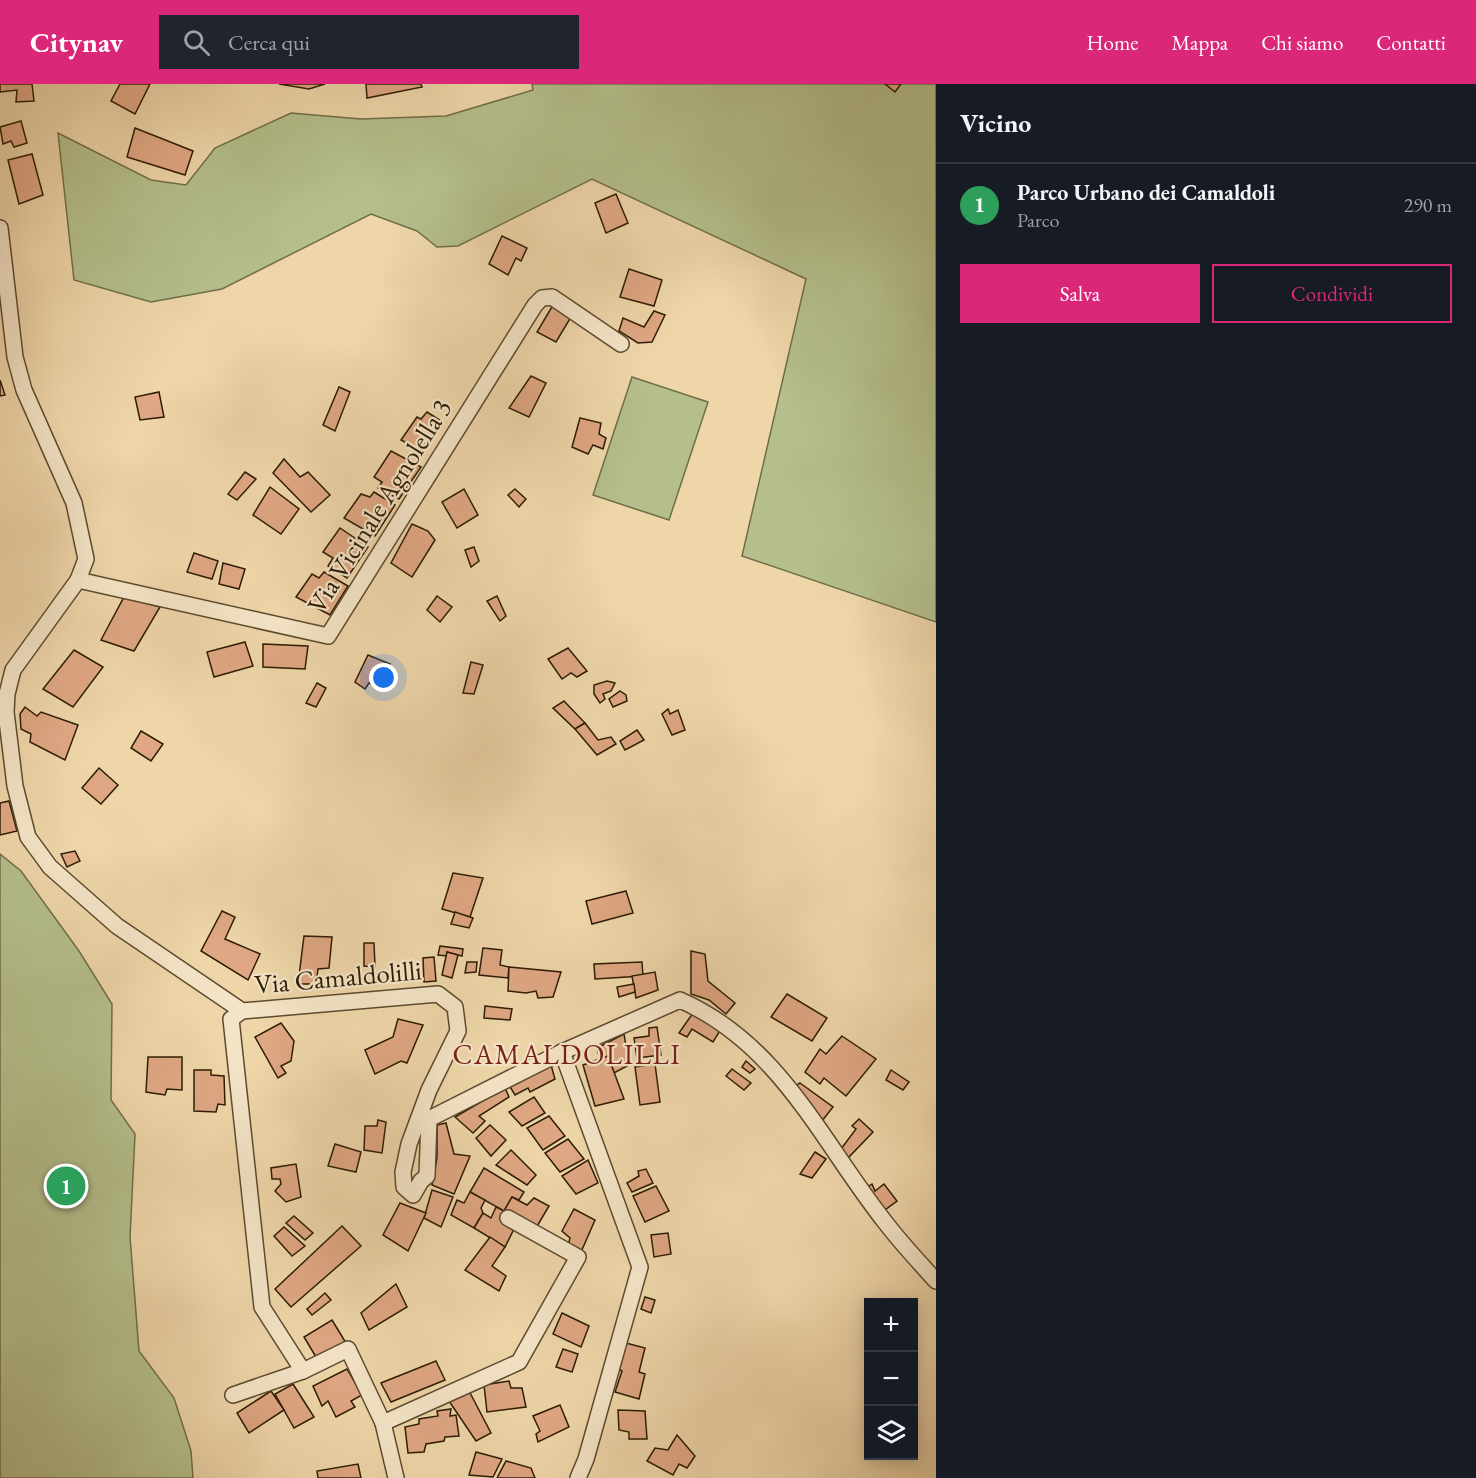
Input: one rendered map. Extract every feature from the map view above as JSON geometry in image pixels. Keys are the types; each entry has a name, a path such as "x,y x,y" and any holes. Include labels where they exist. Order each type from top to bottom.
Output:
{"street":[{"path":"1,235 15,357 24,390 74,503 85,543 86,559 78,580 13,670 7,694 6,712 15,786 28,837 50,867 117,926 242,1011 231,1019 262,1306 303,1371"},
{"name":"Via Vicinale Agnolella 3","path":"78,580 328,636 535,305 542,298 552,297 558,300 621,344"},
{"name":"Via Camaldolilli","path":"242,1011 438,994 455,1006 458,1031 429,1090 409,1144 403,1172 404,1187 413,1195 421,1180 427,1176 429,1119 562,1052 680,1000 725,1024 788,1084 884,1222 936,1281"},
{"path":"562,1052 640,1267 586,1459 578,1478"},
{"path":"383,1423 519,1362 578,1257 508,1218"},
{"path":"233,1395 303,1371 348,1349 383,1423 396,1478"}],"green space":[{"path":"532,84 936,84 936,622 742,556 806,279 592,179 458,246 437,247 417,231 371,214 222,289 151,302 74,280 58,133 151,180 186,185 215,148 291,113 361,119 446,116 533,90"},
{"path":"632,377 708,402 669,520 593,495"},
{"path":"0,854 21,871 79,951 112,1004 111,1100 135,1134 130,1237 139,1351 174,1398 191,1451 193,1478 0,1478"}],"building":[{"path":"0,84 32,84 34,101 16,102 17,90 0,92"},
{"path":"120,84 150,84 135,114 111,101"},
{"path":"279,84 325,84 309,89"},
{"path":"366,84 421,84 422,87 367,98"},
{"path":"885,84 901,84 895,92"},
{"path":"21,121 27,143 14,147 11,141 3,144 0,127"},
{"path":"135,128 193,151 185,175 127,157"},
{"path":"32,154 43,195 19,204 8,160"},
{"path":"616,194 628,223 606,233 595,203"},
{"path":"502,236 527,248 521,261 516,258 508,275 489,264"},
{"path":"629,269 662,280 654,306 620,297"},
{"path":"553,305 571,317 556,342 537,332"},
{"path":"654,311 665,315 652,342 638,343 619,331 623,318 644,327"},
{"path":"531,376 546,383 529,417 509,408"},
{"path":"0,380 5,395 0,396"},
{"path":"339,387 350,392 335,431 323,425"},
{"path":"159,392 164,417 140,420 135,397"},
{"path":"427,412 441,421 421,451 401,440 417,417 421,419"},
{"path":"580,418 601,423 599,434 606,438 603,449 593,445 588,454 572,447"},
{"path":"391,451 421,467 399,499 378,488 382,482 374,477"},
{"path":"284,459 300,477 308,472 330,495 311,512 273,473"},
{"path":"245,472 256,479 237,500 228,494"},
{"path":"270,487 299,509 281,534 253,515"},
{"path":"464,489 478,515 457,528 442,502"},
{"path":"515,489 526,499 519,507 508,495"},
{"path":"374,492 395,505 375,536 344,518 361,494 370,497"},
{"path":"412,524 428,531 435,540 412,577 391,563"},
{"path":"340,528 368,547 347,578 328,566 333,558 323,552"},
{"path":"474,547 479,561 471,567 465,550"},
{"path":"194,553 218,561 212,579 187,572"},
{"path":"223,563 245,569 239,589 219,584"},
{"path":"324,572 348,586 330,615 296,597 312,574 319,578"},
{"path":"437,596 452,607 440,622 427,610"},
{"path":"497,596 506,616 500,621 487,601"},
{"path":"124,597 160,607 134,651 101,640"},
{"path":"245,642 253,666 214,677 207,652"},
{"path":"263,644 308,646 305,669 263,667"},
{"path":"568,648 587,671 577,677 571,673 562,679 548,659"},
{"path":"74,650 103,667 73,707 43,689"},
{"path":"368,655 390,664 379,687 369,683 365,689 355,682"},
{"path":"471,662 483,665 474,694 463,693"},
{"path":"607,681 615,683 611,691 603,694 605,699 600,703 594,694 594,685"},
{"path":"317,683 326,688 316,707 306,703"},
{"path":"620,691 626,695 627,701 613,707 609,699"},
{"path":"564,701 585,723 575,729 553,708"},
{"path":"25,707 37,716 41,712 78,725 65,760 30,742 31,734 21,729 20,714"},
{"path":"668,709 670,714 678,710 685,730 672,735 662,714"},
{"path":"585,723 598,740 611,737 616,744 597,755 575,729"},
{"path":"637,730 644,740 625,750 620,741"},
{"path":"141,731 163,744 151,761 131,748"},
{"path":"99,768 118,785 101,804 82,788"},
{"path":"9,801 17,831 0,835 0,803"},
{"path":"75,851 80,861 67,867 61,854"},
{"path":"453,873 483,878 470,917 442,909"},
{"path":"626,891 633,913 592,924 586,901"},
{"path":"222,911 235,917 225,939 260,954 248,980 201,951"},
{"path":"455,912 473,918 469,928 451,924"},
{"path":"304,936 332,937 329,968 318,969 316,984 298,984"},
{"path":"364,943 374,943 375,967 364,966"},
{"path":"440,946 463,949 462,956 447,952 447,956 438,955"},
{"path":"483,948 502,950 500,965 509,967 508,978 479,975"},
{"path":"691,951 705,954 708,981 735,1003 726,1014 709,1000 691,994"},
{"path":"447,952 458,955 452,978 442,975"},
{"path":"434,957 436,981 424,982 423,958"},
{"path":"467,962 477,962 476,972 465,973"},
{"path":"642,962 643,976 595,979 594,964"},
{"path":"509,967 561,972 553,997 538,998 536,991 526,993 508,991"},
{"path":"655,972 658,990 636,998 632,976"},
{"path":"634,984 635,992 619,997 617,987"},
{"path":"787,994 827,1018 812,1041 771,1017"},
{"path":"485,1006 512,1009 510,1020 484,1018"},
{"path":"693,1013 721,1029 713,1042 692,1029 687,1037 679,1033"},
{"path":"398,1019 423,1025 407,1063 401,1061 375,1074 365,1050 393,1037"},
{"path":"281,1023 294,1041 291,1061 281,1066 286,1073 278,1078 255,1037"},
{"path":"657,1027 661,1055 637,1058 634,1038 649,1036 649,1028"},
{"path":"624,1034 629,1065 614,1073 608,1056 600,1059 597,1048"},
{"path":"842,1036 876,1059 846,1096 824,1078 820,1084 805,1072 820,1049 826,1054"},
{"path":"608,1056 624,1099 595,1106 583,1065"},
{"path":"148,1057 182,1057 182,1090 167,1089 165,1095 146,1092"},
{"path":"746,1061 755,1069 750,1073 742,1067"},
{"path":"655,1064 660,1102 640,1105 635,1067"},
{"path":"551,1065 555,1079 530,1092 528,1088 515,1095 509,1085"},
{"path":"732,1069 751,1083 744,1090 726,1076"},
{"path":"194,1070 211,1070 211,1075 224,1076 225,1105 218,1104 216,1112 194,1111"},
{"path":"891,1070 909,1082 903,1090 886,1080"},
{"path":"800,1083 833,1107 822,1121 796,1086"},
{"path":"505,1088 509,1097 479,1116 485,1121 473,1133 455,1117"},
{"path":"534,1097 545,1113 522,1126 509,1112"},
{"path":"549,1116 565,1136 543,1150 527,1128"},
{"path":"859,1119 873,1132 848,1158 841,1149 856,1129 852,1126"},
{"path":"378,1120 386,1122 382,1153 364,1150 365,1126 377,1126"},
{"path":"446,1123 454,1154 470,1156 454,1194 432,1185 437,1158 437,1125"},
{"path":"490,1125 506,1140 491,1156 476,1138"},
{"path":"568,1139 584,1159 560,1172 545,1153"},
{"path":"335,1144 361,1152 356,1172 328,1166"},
{"path":"511,1150 536,1175 527,1185 496,1165"},
{"path":"815,1152 826,1159 812,1178 800,1174"},
{"path":"588,1160 598,1183 576,1194 562,1176"},
{"path":"296,1164 301,1197 286,1202 275,1191 281,1184 280,1179 272,1179 271,1168"},
{"path":"484,1168 524,1192 519,1200 512,1197 504,1211 470,1192"},
{"path":"646,1169 653,1183 632,1192 627,1183 639,1176 638,1171"},
{"path":"872,1184 875,1191 884,1184 897,1201 882,1212 866,1188"},
{"path":"656,1186 669,1211 645,1222 633,1196"},
{"path":"432,1190 453,1197 441,1227 424,1218"},
{"path":"470,1192 485,1200 481,1208 483,1213 474,1228 451,1215 457,1200 464,1203"},
{"path":"512,1197 527,1205 534,1198 549,1206 536,1228 504,1211"},
{"path":"400,1203 426,1213 408,1251 383,1235"},
{"path":"496,1207 504,1211 502,1221 514,1229 505,1247 474,1228 483,1213 491,1218"},
{"path":"574,1209 595,1220 581,1252 568,1246 570,1238 562,1231"},
{"path":"294,1216 313,1233 305,1240 286,1223"},
{"path":"342,1226 361,1246 291,1307 275,1289"},
{"path":"284,1227 305,1246 292,1256 274,1236"},
{"path":"668,1233 671,1254 654,1257 651,1235"},
{"path":"490,1237 505,1247 492,1266 506,1276 499,1291 465,1270"},
{"path":"396,1284 407,1307 369,1330 361,1313"},
{"path":"325,1293 331,1300 312,1315 307,1309"},
{"path":"645,1297 655,1300 651,1313 641,1309"},
{"path":"562,1313 589,1326 581,1347 553,1334"},
{"path":"332,1320 346,1343 316,1357 304,1337"},
{"path":"626,1343 645,1348 639,1372 645,1374 639,1399 615,1392 622,1371 617,1368"},
{"path":"563,1349 578,1354 572,1372 556,1367"},
{"path":"436,1361 445,1380 391,1402 381,1383"},
{"path":"347,1369 362,1395 351,1401 355,1407 336,1417 328,1401 322,1406 313,1386"},
{"path":"509,1381 511,1388 522,1388 526,1407 487,1412 484,1385"},
{"path":"293,1384 314,1417 294,1428 275,1394"},
{"path":"271,1391 284,1410 249,1433 237,1413"},
{"path":"469,1391 491,1433 476,1441 449,1401"},
{"path":"560,1405 569,1427 538,1442 536,1434 540,1431 533,1416"},
{"path":"451,1409 450,1416 456,1415 459,1436 445,1437 444,1441 426,1444 424,1452 408,1453 405,1427 419,1424 419,1419 438,1416 437,1411"},
{"path":"618,1410 645,1411 647,1439 629,1439 629,1432 619,1430"},
{"path":"677,1435 695,1456 687,1468 679,1464 673,1475 647,1461 655,1448 668,1450"},
{"path":"476,1452 502,1459 493,1477 469,1475"},
{"path":"506,1461 531,1468 535,1478 497,1478"},
{"path":"358,1464 361,1478 318,1478 317,1471"}],"place":[{"name":"Parco Urbano dei Camaldoli","path":"66,1186"}],"district":[{"name":"CAMALDOLILLI","path":"567,1054"}]}
